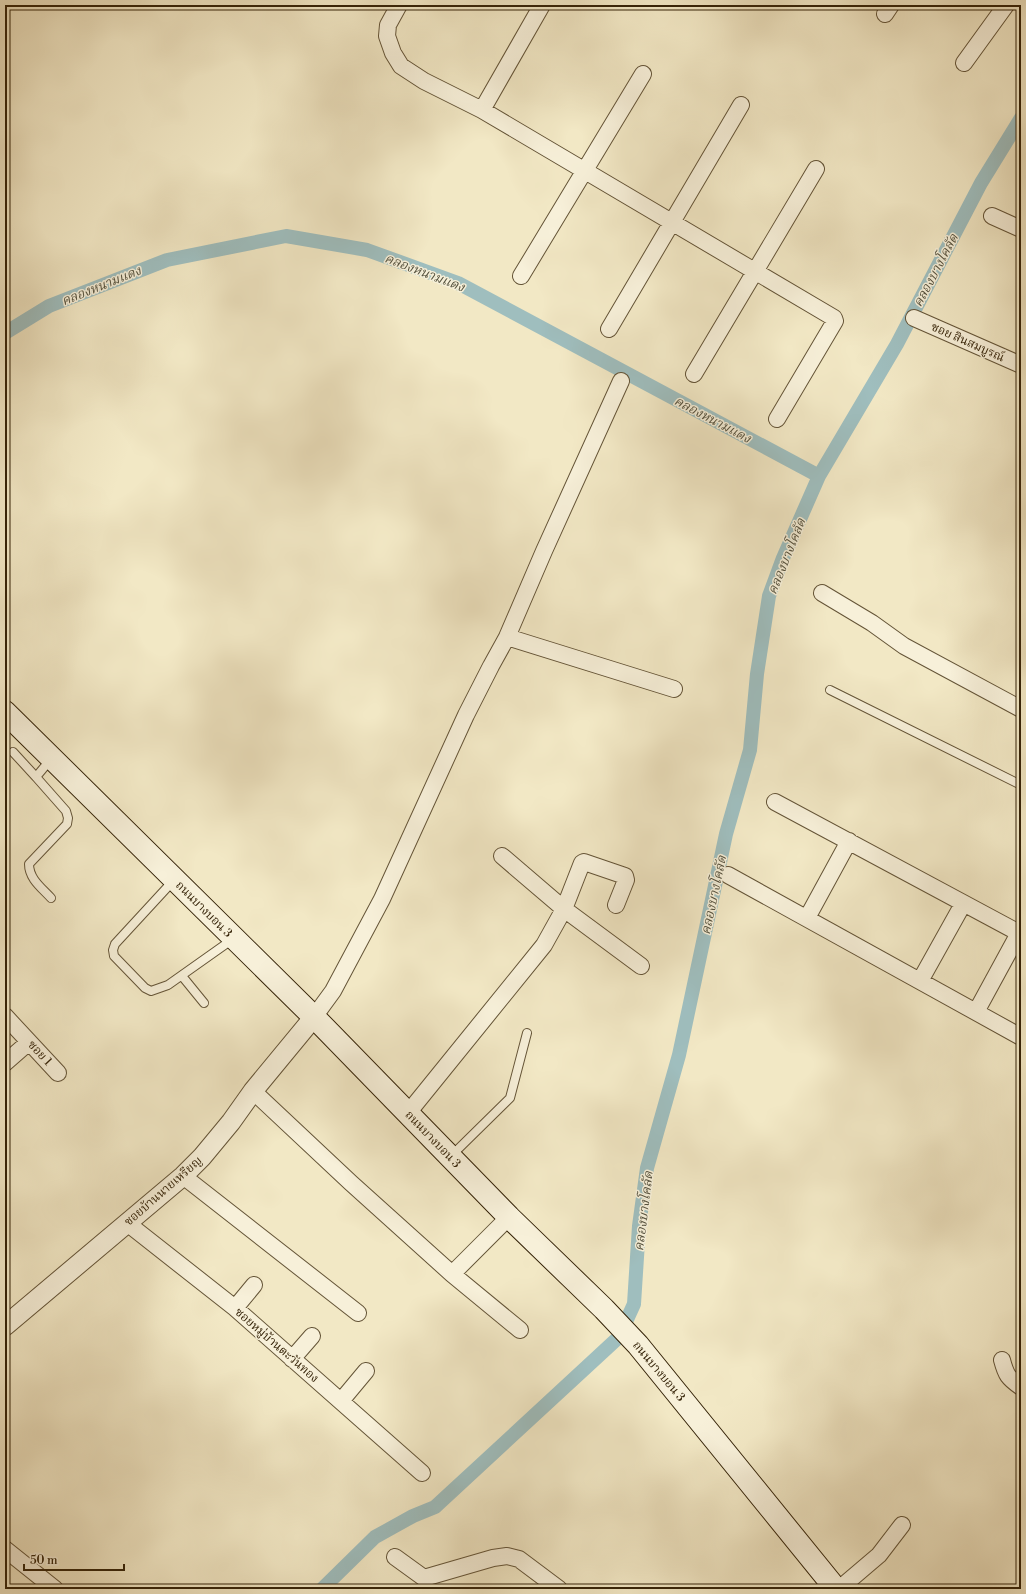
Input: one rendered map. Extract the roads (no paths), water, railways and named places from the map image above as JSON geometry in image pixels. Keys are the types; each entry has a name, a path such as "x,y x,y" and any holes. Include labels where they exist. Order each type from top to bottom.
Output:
{"main road":[{"name":"ถนนบางบอน 3","path":"7,719 52,758 314,1017 450,1157 604,1309 638,1346 836,1589"}],"street":[{"path":"399,5 388,25 387,36 393,53 401,66 424,81 482,110 832,316 835,321 777,420"},
{"path":"482,110 542,5"},
{"path":"964,63 1006,5"},
{"path":"521,276 643,74"},
{"path":"610,329 741,105"},
{"path":"694,374 816,169"},
{"path":"992,216 1021,229"},
{"name":"ซอย สินสมบูรณ์","path":"914,318 1021,365"},
{"path":"314,1017 333,991 382,899 466,714 507,637 621,381"},
{"path":"822,593 872,623 904,646 1021,709"},
{"path":"507,637 674,689"},
{"path":"775,802 963,904 1020,933 976,1012"},
{"path":"807,918 848,841"},
{"path":"502,856 564,909 641,966"},
{"path":"408,1114 544,945 564,909 582,863 584,862 623,875 626,878 616,905"},
{"path":"728,875 1021,1037"},
{"path":"920,981 963,904"},
{"name":"ซอย 1","path":"5,1016 58,1073"},
{"name":"ซอยบ้านนายเหรียญ","path":"5,1326 183,1176 202,1157 231,1122 253,1091 314,1017"},
{"path":"5,1063 29,1042"},
{"path":"253,1091 351,1183 452,1274 520,1330"},
{"path":"183,1176 358,1313"},
{"path":"452,1274 509,1216"},
{"name":"ซอยหมู่บ้านตะวันทอง","path":"127,1222 234,1308 422,1473"},
{"path":"234,1308 254,1285"},
{"path":"292,1359 312,1336"},
{"path":"1002,1360 1005,1373 1010,1379 1021,1387"},
{"path":"341,1401 366,1371"},
{"path":"839,1589 878,1555 902,1525"},
{"path":"5,1549 55,1589"},
{"path":"395,1557 424,1578 493,1558 507,1556 519,1559 559,1589"}],"lane":[{"path":"830,690 1021,785"},
{"path":"13,752 66,811 68,818 67,824 29,864 29,870 32,877 51,898"},
{"path":"36,777 52,758"},
{"path":"174,880 115,944 113,950 114,956 145,988 150,991 168,986 234,938"},
{"path":"182,976 204,1002"},
{"path":"450,1157 510,1098 527,1033"}],"waterway":[{"name":"คลองบางโคลัด","path":"322,1589 375,1537 413,1516 435,1507 619,1337 634,1304 639,1226 647,1168 679,1055 726,834 750,750 757,674 769,596 783,558 819,476 897,344 981,183 1021,118"},
{"name":"คลองหนามแดง","path":"5,333 49,306 167,260 286,236 367,250 458,283 819,476"}]}
